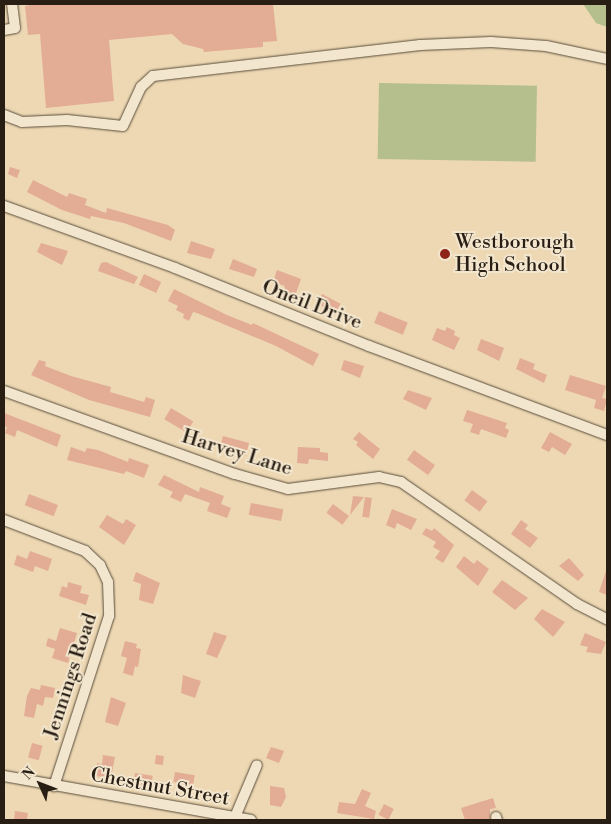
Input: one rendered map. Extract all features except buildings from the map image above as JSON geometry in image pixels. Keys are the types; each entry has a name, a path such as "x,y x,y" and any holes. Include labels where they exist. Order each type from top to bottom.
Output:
{"street":[{"path":"4,30 15,28 12,4"},
{"path":"4,115 22,122 67,120 123,126 141,87 153,76 420,45 491,42 546,46 607,59"},
{"name":"Oneil Drive","path":"4,206 175,268 334,332 607,435"},
{"name":"Harvey Lane","path":"4,391 235,474 288,490 379,477 401,482 577,604 607,619"},
{"name":"Jennings Road","path":"4,520 85,551 100,566 108,582 109,616 54,786"},
{"path":"235,817 257,765"},
{"name":"Chestnut Street","path":"4,776 251,820"}],"green space":[{"path":"583,4 607,4 607,27 596,23"},
{"path":"379,83 537,86 536,162 378,159"}],"place":[{"name":"Westborough High School","path":"445,254"}]}
